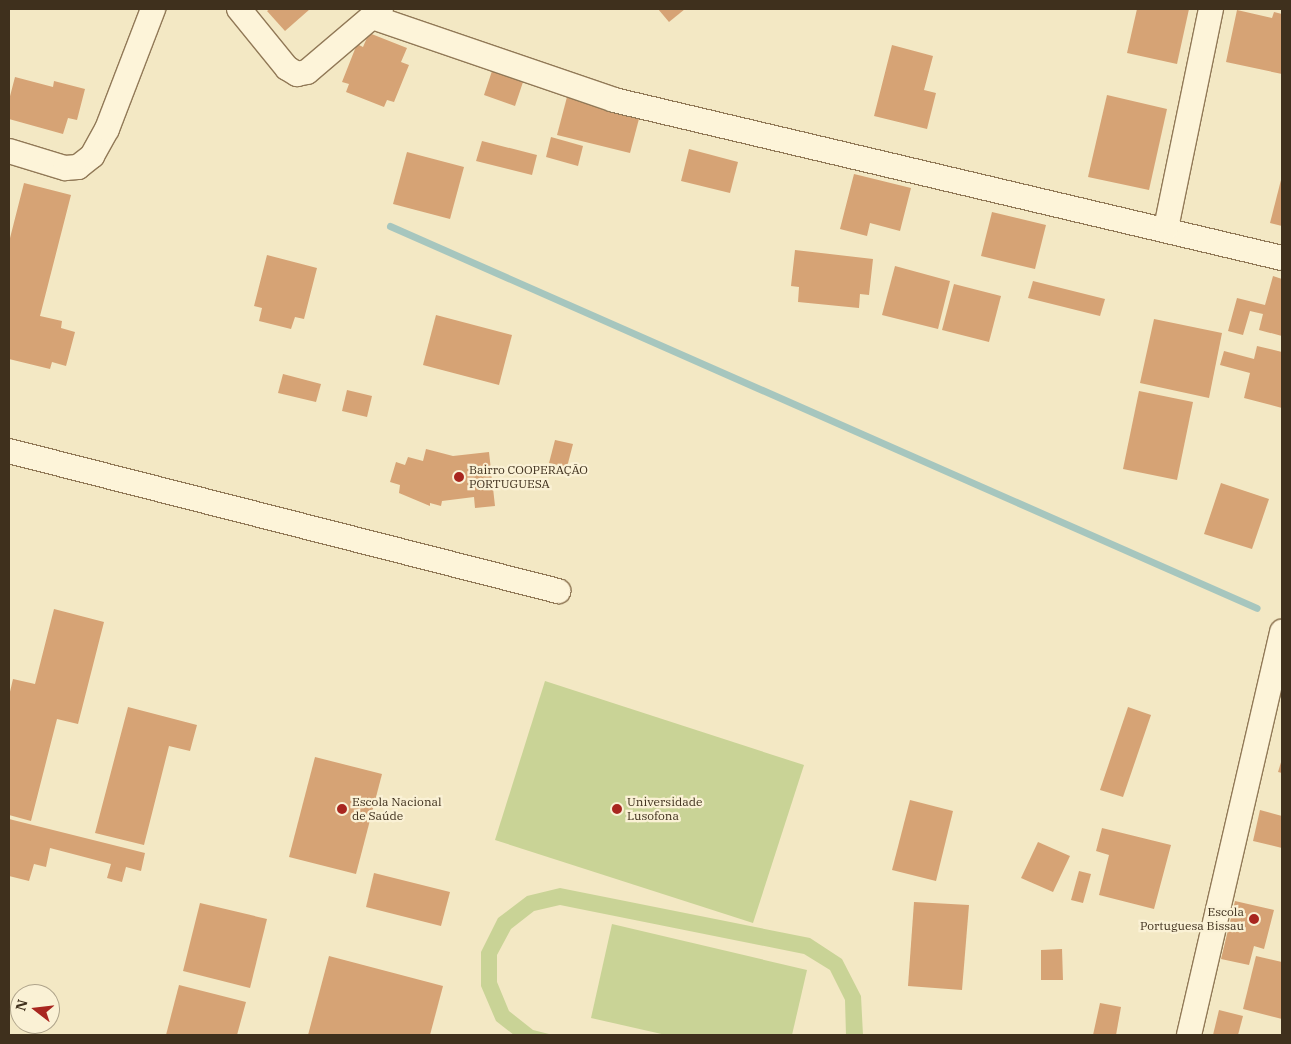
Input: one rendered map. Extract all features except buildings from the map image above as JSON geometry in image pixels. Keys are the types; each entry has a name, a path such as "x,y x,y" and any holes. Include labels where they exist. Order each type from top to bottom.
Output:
{"street":[{"path":"9,151 65,168 78,167 92,156 107,129 153,9"},
{"path":"239,9 287,68 296,74 306,72 377,13 614,100 1166,228 1282,258"},
{"path":"1166,228 1211,9"},
{"path":"9,451 558,591"},
{"path":"1189,1035 1279,662 1282,632"}],"green space":[{"path":"545,681 804,765 753,923 495,840"},
{"path":"560,888 810,938 842,959 861,996 863,1035 846,1035 845,1000 830,970 804,954 560,905 534,911 511,929 497,955 497,982 509,1011 533,1030 553,1035 514,1035 496,1021 481,986 481,952 498,918 527,896"},
{"path":"612,924 807,970 792,1035 666,1035 591,1018"}],"waterway":[{"path":"390,226 1257,608"}],"place":[{"name":"Bairro COOPERAÇÃO PORTUGUESA","path":"459,477"},
{"name":"Escola Nacional de Saúde","path":"342,809"},
{"name":"Universidade Lusofona","path":"617,809"},
{"name":"Escola Portuguesa Bissau","path":"1254,919"}]}
